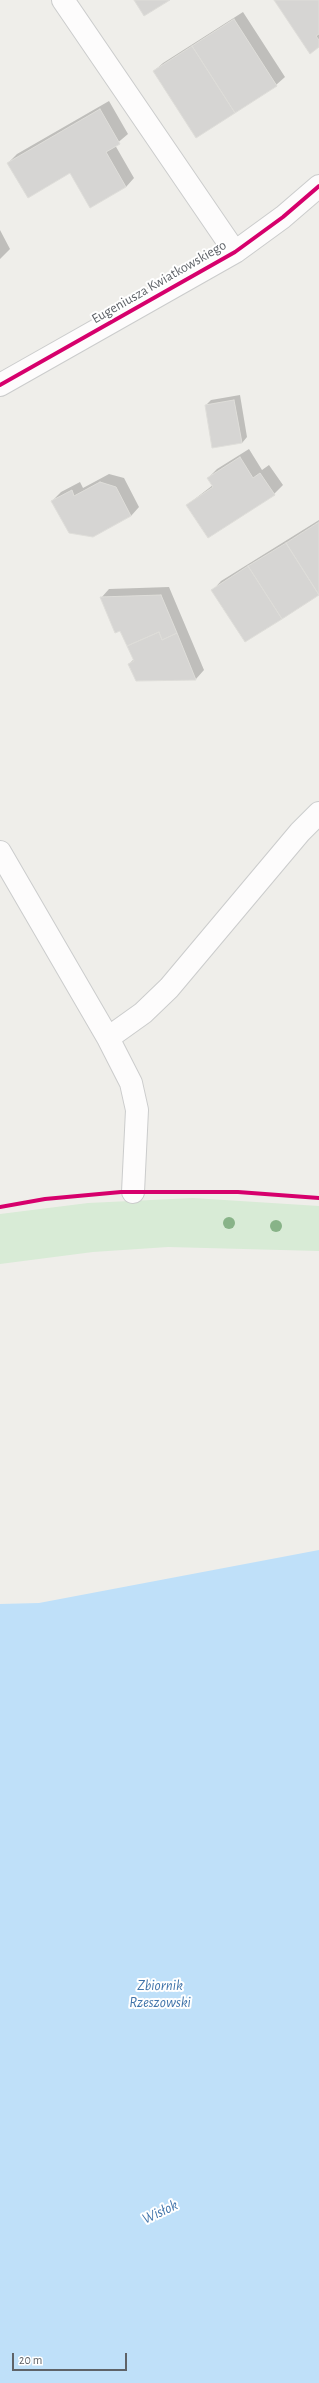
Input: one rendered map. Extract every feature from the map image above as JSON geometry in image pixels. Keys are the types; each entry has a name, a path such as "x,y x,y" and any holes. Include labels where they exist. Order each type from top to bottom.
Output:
{"street":[{"path":"63,0 235,252"},
{"name":"Eugeniusza Kwiatkowskiego","path":"0,385 235,252 283,217 319,186"},
{"path":"108,1038 143,1013 169,988 300,832 319,813"},
{"path":"0,852 108,1038 131,1083 137,1110 133,1192"}],"green space":[{"path":"193,1198 319,1206 319,1251 168,1247 93,1252 0,1264 0,1214 88,1203"}],"water":[{"name":"Zbiornik Rzeszowski","path":"319,1550 319,2383 0,2383 0,1604 39,1603"}],"building":[{"path":"134,0 170,0 144,16"},
{"path":"274,0 319,0 319,34 316,36 319,40 319,47 310,54"},
{"path":"234,19 277,86 235,113 192,46"},
{"path":"192,46 235,113 196,138 153,71"},
{"path":"100,109 120,144 106,152 126,187 90,208 70,173 28,198 7,163"},
{"path":"234,400 242,443 212,448 205,405"},
{"path":"240,457 253,478 260,473 275,495 208,538 186,505 213,487 207,478"},
{"path":"100,482 116,487 131,516 93,537 69,533 51,501 72,490 74,496"},
{"path":"319,522 319,595 286,543"},
{"path":"286,543 319,595 282,619 248,566"},
{"path":"248,566 282,619 245,642 211,590"},
{"path":"161,595 177,633 162,640 159,632 127,646 120,631 115,633 100,597"},
{"path":"159,632 162,640 177,633 196,680 136,681 128,664 134,661 127,646"}],"cycle path":[{"path":"0,385 235,252 283,217 319,186"},
{"path":"0,1207 45,1199 121,1192 238,1192 319,1198"}],"water label":[{"name":"Wisłok","path":"160,2212"}]}
